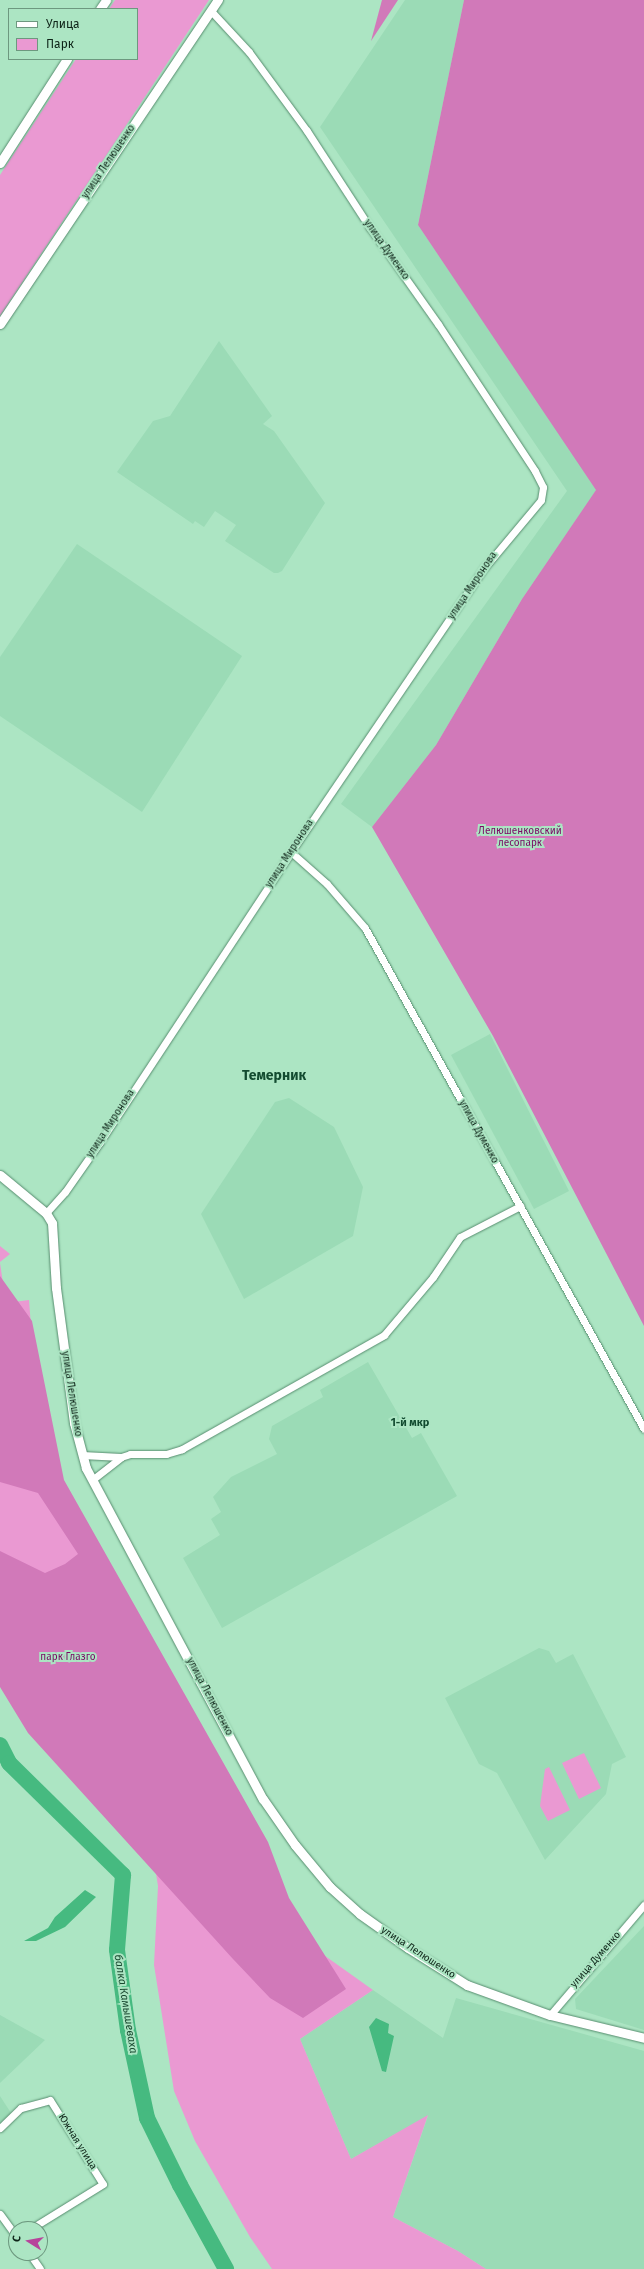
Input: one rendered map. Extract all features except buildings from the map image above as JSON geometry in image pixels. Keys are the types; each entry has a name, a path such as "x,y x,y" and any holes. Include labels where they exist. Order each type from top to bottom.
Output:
{"street":[{"name":"улица Лелюшенко","path":"0,324 218,0"},
{"name":"улица Думенко","path":"211,11 249,52 307,130 370,228 438,324 535,471 543,487 541,500"},
{"path":"0,163 66,60"},
{"name":"улица Миронова","path":"46,1213 65,1192 100,1142 291,852 496,551 533,513 541,500"},
{"name":"улица Думенко","path":"291,852 327,884 365,928 644,1429"},
{"path":"0,1175 46,1213"},
{"path":"92,1480 104,1468 121,1457 130,1454 166,1454 182,1449 384,1335 433,1277 460,1237 520,1206"},
{"name":"улица Лелюшенко","path":"46,1213 52,1223 61,1330 74,1423 82,1455 92,1480 263,1799 295,1845 330,1886 367,1918 464,1983 550,2015 644,2038"},
{"path":"82,1455 121,1457"},
{"name":"улица Думенко","path":"550,2015 644,1905"},
{"name":"Южная улица","path":"0,2128 21,2108 50,2100 103,2184 43,2221"},
{"path":"0,2214 8,2225"}],"shaded area":[{"path":"405,0 464,0 418,225 597,489 522,599 436,745 372,827 341,804 567,491 320,127"},
{"path":"219,341 272,416 263,424 274,431 325,503 282,571 278,573 274,573 225,541 236,525 215,511 204,527 195,521 193,524 117,472 153,421 170,416"},
{"path":"77,544 242,656 142,812 0,716 0,657"},
{"path":"490,1034 569,1191 534,1209 451,1055"},
{"path":"289,1098 334,1127 363,1187 353,1236 244,1299 201,1214 275,1102"},
{"path":"368,1362 412,1438 421,1433 457,1496 222,1628 183,1558 220,1535 211,1519 221,1512 213,1497 231,1477 277,1454 269,1439 272,1426 323,1397 320,1390"},
{"path":"539,1648 549,1651 556,1663 573,1654 626,1757 612,1764 606,1794 545,1860 497,1773 479,1764 445,1698"},
{"path":"85,1890 96,1897 65,1927 36,1941 24,1941 48,1928 55,1917"},
{"path":"644,1926 644,2030 576,2009 575,1999"},
{"path":"373,1990 443,2038 456,1998 644,2051 644,2269 486,2269 458,2251 393,2217 428,2116 351,2159 300,2039"},
{"path":"0,2015 45,2040 0,2083"},
{"path":"376,2018 389,2024 388,2033 394,2036 386,2072 382,2071 369,2027"},
{"path":"0,2096 11,2113 0,2125"}],"green space":[{"path":"115,0 209,0 0,316 0,175 75,60 138,60 138,8 110,8"},
{"path":"382,0 398,0 371,41"},
{"name":"Лелюшенковский лесопарк","path":"464,0 644,0 644,1326 493,1036 372,827 436,745 522,599 596,490 418,225"},
{"path":"0,1246 10,1254 0,1262"},
{"path":"0,1263 6,1303 29,1300 42,1471 290,1931 373,1990 300,2039 351,2159 428,2115 393,2217 458,2251 486,2269 272,2269 250,2237 195,2141 174,2091 154,1965 158,1886 154,1861 0,1675"},
{"name":"парк Глазго","path":"0,1276 32,1321 64,1480 268,1842 289,1898 346,1989 303,2018 270,1998 233,1959 28,1733 0,1687 0,1551 45,1573 65,1564 78,1554 38,1493 0,1482"},
{"path":"584,1753 601,1788 579,1799 562,1763"},
{"path":"549,1767 570,1810 548,1821 540,1806 545,1769"}],"waterway":[{"name":"балка Камышеваха","path":"0,1745 9,1763 123,1875 117,1950 128,2030 147,2118 180,2185 226,2269"}],"district":[{"name":"Темерник","path":"274,1076"},
{"name":"1-й мкр","path":"410,1423"}]}
